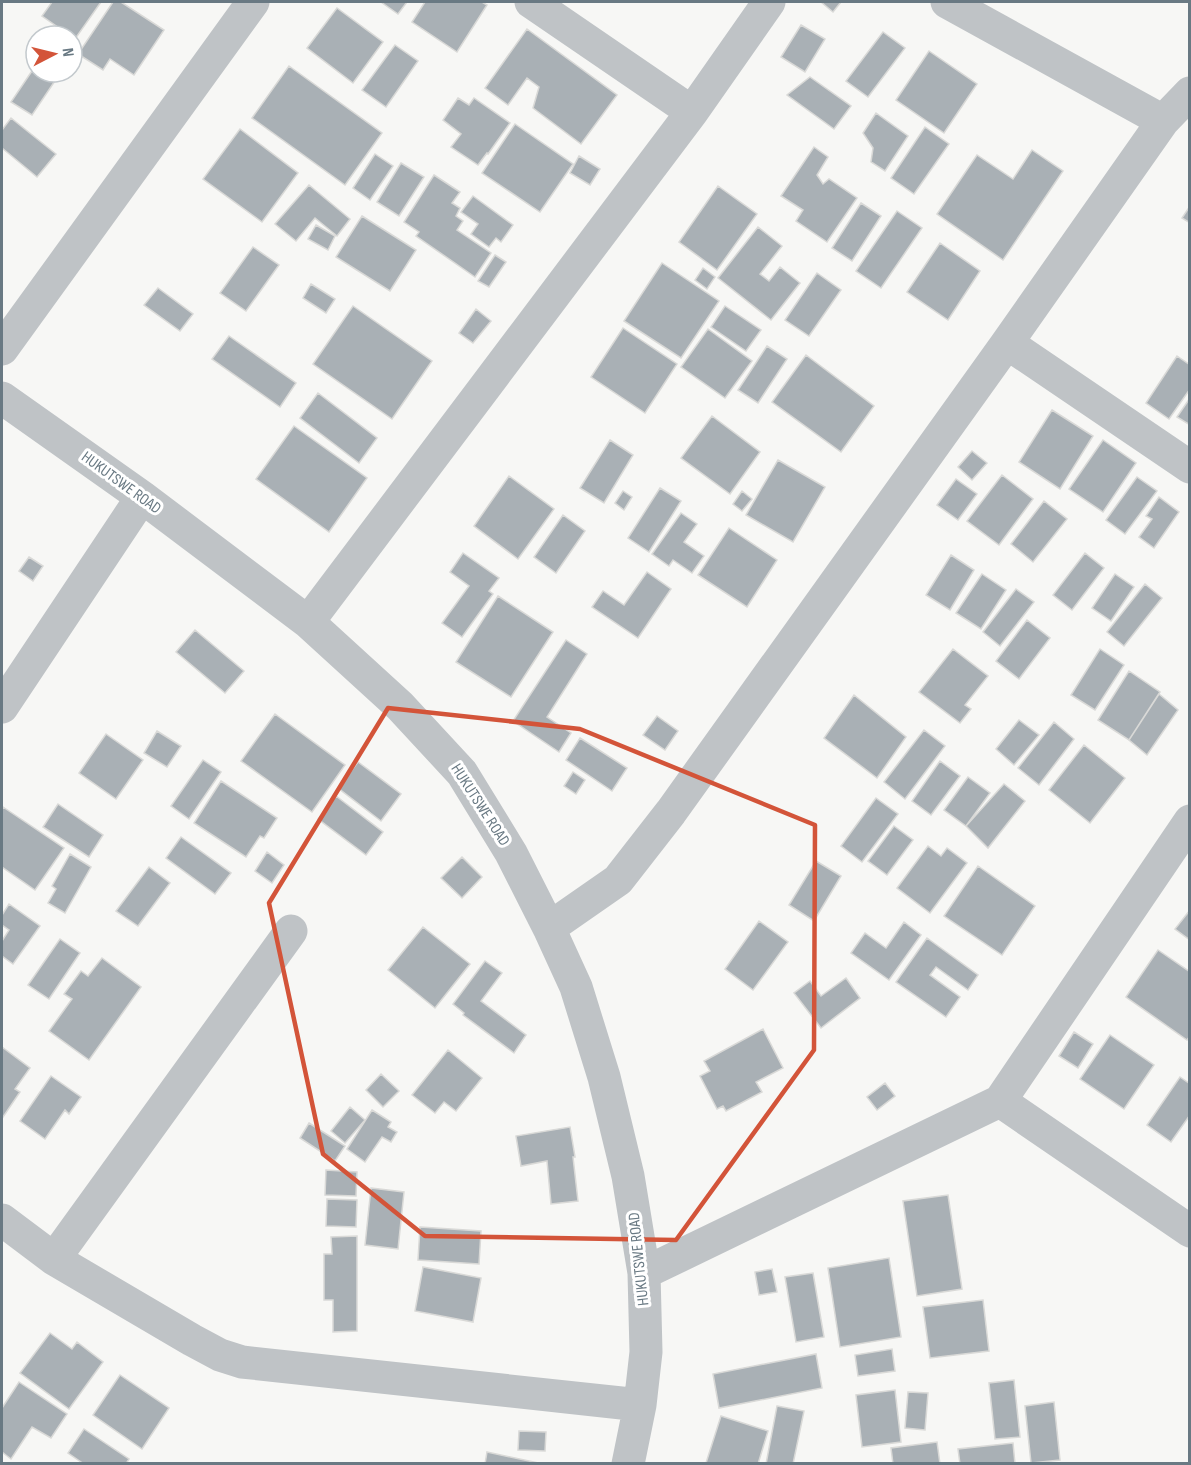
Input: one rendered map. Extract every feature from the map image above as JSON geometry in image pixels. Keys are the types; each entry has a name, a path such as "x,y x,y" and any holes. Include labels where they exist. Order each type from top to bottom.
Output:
{"street":[{"path":"2,350 253,2"},
{"path":"531,2 692,111"},
{"path":"308,622 692,111 769,2"},
{"path":"947,2 1163,121"},
{"path":"549,928 618,880 671,812 1163,121 1190,93"},
{"path":"1007,343 1190,467"},
{"name":"HUKUTSWE ROAD","path":"2,398 142,497 308,622 400,706 462,773 512,853 576,987 604,1077 628,1176 644,1273 646,1352 640,1405 628,1464"},
{"path":"2,707 142,497"},
{"path":"644,1273 1000,1101 1190,821"},
{"path":"54,1259 291,931"},
{"path":"1000,1101 1190,1231"},
{"path":"2,1220 54,1259 192,1340 242,1362 640,1405"}],"highlighted area":[{"path":"388,708 580,729 815,825 814,1050 676,1240 425,1236 323,1154 269,903"}],"building":[{"path":"52,2 101,2 84,26 84,24 53,24 42,16"},
{"path":"113,2 121,2 164,30 134,75 110,59 103,70 84,58 84,45"},
{"path":"381,2 407,2 398,14"},
{"path":"425,2 482,2 487,5 457,52 412,22"},
{"path":"821,2 841,2 833,12"},
{"path":"337,8 383,42 353,83 307,48"},
{"path":"801,25 825,39 805,72 781,57"},
{"path":"527,29 617,95 581,144 533,108 539,87 527,78 508,105 485,88"},
{"path":"883,32 905,48 868,97 846,81"},
{"path":"395,45 418,61 386,107 362,90"},
{"path":"929,51 977,84 944,133 896,100"},
{"path":"289,66 382,133 345,185 252,118"},
{"path":"810,77 851,106 834,129 787,95"},
{"path":"24,83 53,84 32,115 11,102"},
{"path":"458,98 469,105 474,98 510,123 478,165 451,147 461,134 443,120"},
{"path":"876,113 908,136 885,171 871,162 873,148 863,133"},
{"path":"11,118 56,154 37,177 2,148 2,130"},
{"path":"515,124 573,164 540,212 482,173"},
{"path":"925,127 949,144 914,194 891,178"},
{"path":"240,129 298,173 262,222 203,179"},
{"path":"814,147 828,157 817,175 823,184 829,179 857,198 827,242 796,221 803,210 781,196"},
{"path":"1032,150 1063,171 1003,260 937,214 977,155 1013,179"},
{"path":"375,154 393,166 370,200 353,188"},
{"path":"579,156 600,169 590,185 570,173"},
{"path":"401,163 424,177 399,216 377,202"},
{"path":"434,175 460,192 452,203 460,208 456,216 463,221 457,230 491,253 475,277 416,236 419,232 404,222"},
{"path":"309,185 350,219 337,236 315,218 296,241 275,224"},
{"path":"718,186 757,214 717,270 679,242"},
{"path":"473,196 513,225 501,242 496,238 489,247 471,234 478,224 461,212"},
{"path":"861,203 881,216 852,261 832,248"},
{"path":"1190,206 1190,223 1182,218"},
{"path":"897,211 922,228 881,288 856,271"},
{"path":"362,216 416,250 390,291 336,257"},
{"path":"316,225 335,236 328,250 308,239"},
{"path":"758,227 782,246 760,274 769,281 780,267 800,283 771,320 718,278"},
{"path":"940,243 980,271 948,320 907,292"},
{"path":"253,247 279,265 246,311 220,293"},
{"path":"495,255 506,262 489,287 478,281"},
{"path":"662,263 719,301 681,358 624,321"},
{"path":"703,268 715,277 707,289 695,280"},
{"path":"817,273 841,290 809,336 785,320"},
{"path":"311,284 335,299 326,313 303,298"},
{"path":"158,288 193,314 180,331 144,305"},
{"path":"353,306 432,361 392,419 313,364"},
{"path":"725,306 761,330 746,351 711,327"},
{"path":"476,309 491,321 473,343 459,333"},
{"path":"623,328 677,364 645,413 591,377"},
{"path":"708,329 752,361 725,398 681,367"},
{"path":"229,336 296,383 280,407 212,359"},
{"path":"767,346 787,359 758,403 738,390"},
{"path":"806,355 874,406 841,452 772,402"},
{"path":"1177,356 1190,365 1190,389 1169,419 1146,403"},
{"path":"318,393 377,438 359,463 300,418"},
{"path":"1190,398 1190,425 1177,417"},
{"path":"1052,410 1093,436 1060,489 1019,462"},
{"path":"712,416 760,452 730,494 681,458"},
{"path":"294,426 367,478 329,532 256,479"},
{"path":"610,440 633,455 604,503 580,488"},
{"path":"1103,440 1136,463 1103,512 1069,489"},
{"path":"972,451 987,463 972,480 958,467"},
{"path":"778,460 825,487 793,542 746,515"},
{"path":"1002,475 1033,499 999,545 967,521"},
{"path":"509,476 554,509 518,559 474,526"},
{"path":"1137,477 1157,491 1125,534 1106,520"},
{"path":"956,479 977,494 958,520 937,505"},
{"path":"660,488 681,501 649,552 628,538"},
{"path":"623,491 632,497 624,510 615,503"},
{"path":"742,491 752,499 742,511 733,504"},
{"path":"1159,497 1179,512 1154,548 1139,537 1152,519 1146,516"},
{"path":"1044,501 1067,519 1033,562 1011,544"},
{"path":"681,513 697,524 684,542 704,556 692,573 673,560 669,566 652,554"},
{"path":"563,515 585,531 556,573 534,557"},
{"path":"729,528 777,560 747,607 698,575"},
{"path":"463,553 499,578 489,591 493,594 462,637 442,623 469,586 450,572"},
{"path":"1085,553 1104,568 1072,610 1053,595"},
{"path":"951,555 974,570 950,610 926,595"},
{"path":"29,557 43,566 33,581 19,571"},
{"path":"647,572 671,589 638,638 592,607 603,591 624,605"},
{"path":"982,574 1006,590 981,629 956,613"},
{"path":"1115,574 1134,587 1111,621 1092,608"},
{"path":"1145,584 1162,598 1124,646 1107,632"},
{"path":"1016,589 1034,602 1000,646 983,632"},
{"path":"498,596 553,632 511,697 456,662"},
{"path":"1027,620 1050,638 1019,679 996,661"},
{"path":"195,630 244,671 225,693 176,652"},
{"path":"566,640 587,654 547,717 571,733 559,752 513,721"},
{"path":"953,649 988,676 965,705 971,709 960,723 919,692"},
{"path":"1100,649 1124,665 1095,710 1071,695"},
{"path":"1129,671 1160,692 1129,740 1098,720"},
{"path":"1159,694 1178,710 1147,755 1129,740"},
{"path":"854,695 906,737 877,778 824,738"},
{"path":"275,714 345,765 312,812 241,761"},
{"path":"657,716 678,731 665,750 643,735"},
{"path":"1019,720 1039,735 1014,765 996,749"},
{"path":"1054,722 1074,739 1039,785 1018,768"},
{"path":"924,730 945,746 905,799 884,782"},
{"path":"157,731 181,746 167,767 144,753"},
{"path":"106,734 143,760 116,799 79,773"},
{"path":"580,738 627,768 612,791 566,760"},
{"path":"1084,745 1125,778 1090,823 1049,790"},
{"path":"203,760 221,772 189,819 171,806"},
{"path":"940,761 960,776 931,815 912,801"},
{"path":"358,762 401,794 381,821 338,788"},
{"path":"573,772 585,780 576,794 564,786"},
{"path":"968,777 990,793 966,826 944,810"},
{"path":"221,781 277,818 264,838 260,836 246,857 194,823"},
{"path":"1004,784 1025,801 988,848 966,826"},
{"path":"336,796 383,832 366,855 318,819"},
{"path":"876,798 898,814 862,862 841,846"},
{"path":"58,804 103,835 89,857 43,827"},
{"path":"3,807 64,848 35,890 2,867"},
{"path":"894,826 913,840 887,875 868,861"},
{"path":"181,837 231,873 215,894 166,858"},
{"path":"928,846 941,856 947,848 967,863 930,913 897,888"},
{"path":"267,852 284,865 272,883 255,871"},
{"path":"70,854 91,867 65,913 48,903 56,889 52,886"},
{"path":"462,857 482,877 462,898 441,878"},
{"path":"816,861 841,876 814,921 789,905"},
{"path":"978,866 1035,906 1002,955 944,916"},
{"path":"149,867 170,883 138,926 116,911"},
{"path":"9,904 40,926 13,964 2,956 2,941 9,930 2,925 2,915"},
{"path":"1190,910 1190,940 1175,929"},
{"path":"759,921 788,942 753,990 725,969"},
{"path":"904,922 921,935 889,980 851,953 865,933 886,948"},
{"path":"423,927 470,964 435,1008 388,970"},
{"path":"927,938 978,975 968,990 936,967 930,975 960,997 946,1017 896,982"},
{"path":"60,939 80,953 49,999 28,985"},
{"path":"1158,950 1190,972 1190,1036 1187,1040 1126,997"},
{"path":"102,958 141,987 89,1060 49,1031 72,999 64,994 81,971 88,976"},
{"path":"485,961 502,973 481,1001 526,1035 514,1053 463,1015 464,1013 453,1004"},
{"path":"846,978 860,998 821,1028 794,993 810,981 821,996"},
{"path":"763,1029 783,1068 756,1082 762,1092 726,1111 723,1106 717,1109 700,1076 710,1071 704,1061"},
{"path":"1074,1032 1093,1044 1078,1068 1059,1056"},
{"path":"1110,1035 1154,1065 1124,1109 1080,1079"},
{"path":"2,1047 30,1068 15,1089 20,1092 3,1117 2,1116"},
{"path":"448,1050 482,1078 456,1111 444,1102 435,1113 412,1095"},
{"path":"381,1074 399,1091 383,1107 366,1090"},
{"path":"51,1076 81,1097 69,1114 65,1110 45,1139 20,1121"},
{"path":"1180,1077 1190,1084 1190,1115 1171,1142 1147,1125"},
{"path":"885,1083 895,1096 877,1110 867,1097"},
{"path":"350,1107 365,1120 345,1143 331,1131"},
{"path":"372,1110 391,1122 388,1127 397,1132 391,1142 382,1137 365,1162 347,1149"},
{"path":"309,1123 345,1146 335,1161 300,1138"},
{"path":"570,1127 578,1201 551,1204 547,1161 521,1166 516,1136"},
{"path":"326,1170 357,1172 356,1196 325,1195"},
{"path":"371,1188 404,1192 398,1249 365,1245"},
{"path":"948,1195 962,1289 917,1296 903,1201"},
{"path":"327,1199 357,1200 356,1227 326,1226"},
{"path":"420,1227 481,1231 479,1264 418,1260"},
{"path":"357,1236 357,1331 333,1332 333,1300 324,1300 324,1254 332,1254 331,1237"},
{"path":"889,1258 901,1337 840,1347 828,1268"},
{"path":"423,1267 481,1278 473,1322 415,1311"},
{"path":"772,1269 777,1292 759,1295 755,1272"},
{"path":"813,1273 824,1337 796,1342 785,1277"},
{"path":"983,1300 989,1351 930,1358 923,1307"},
{"path":"50,1333 72,1349 77,1342 103,1362 69,1409 20,1373"},
{"path":"892,1349 895,1371 858,1376 855,1355"},
{"path":"816,1354 822,1388 719,1408 713,1374"},
{"path":"120,1375 169,1408 142,1449 93,1415"},
{"path":"1014,1380 1020,1437 995,1439 989,1383"},
{"path":"19,1382 67,1414 51,1438 32,1427 11,1459 2,1452 2,1408"},
{"path":"895,1390 901,1442 862,1447 856,1395"},
{"path":"908,1392 928,1393 925,1430 905,1428"},
{"path":"1054,1402 1060,1460 1031,1463 1025,1406"},
{"path":"777,1406 804,1411 793,1464 766,1464"},
{"path":"721,1416 768,1431 758,1464 706,1463"},
{"path":"84,1429 129,1459 126,1464 84,1464 68,1453"},
{"path":"519,1431 546,1432 545,1451 518,1450"},
{"path":"937,1442 940,1464 893,1464 891,1448"},
{"path":"1013,1443 1015,1464 960,1464 958,1449"},
{"path":"487,1452 543,1464 485,1464"}]}
